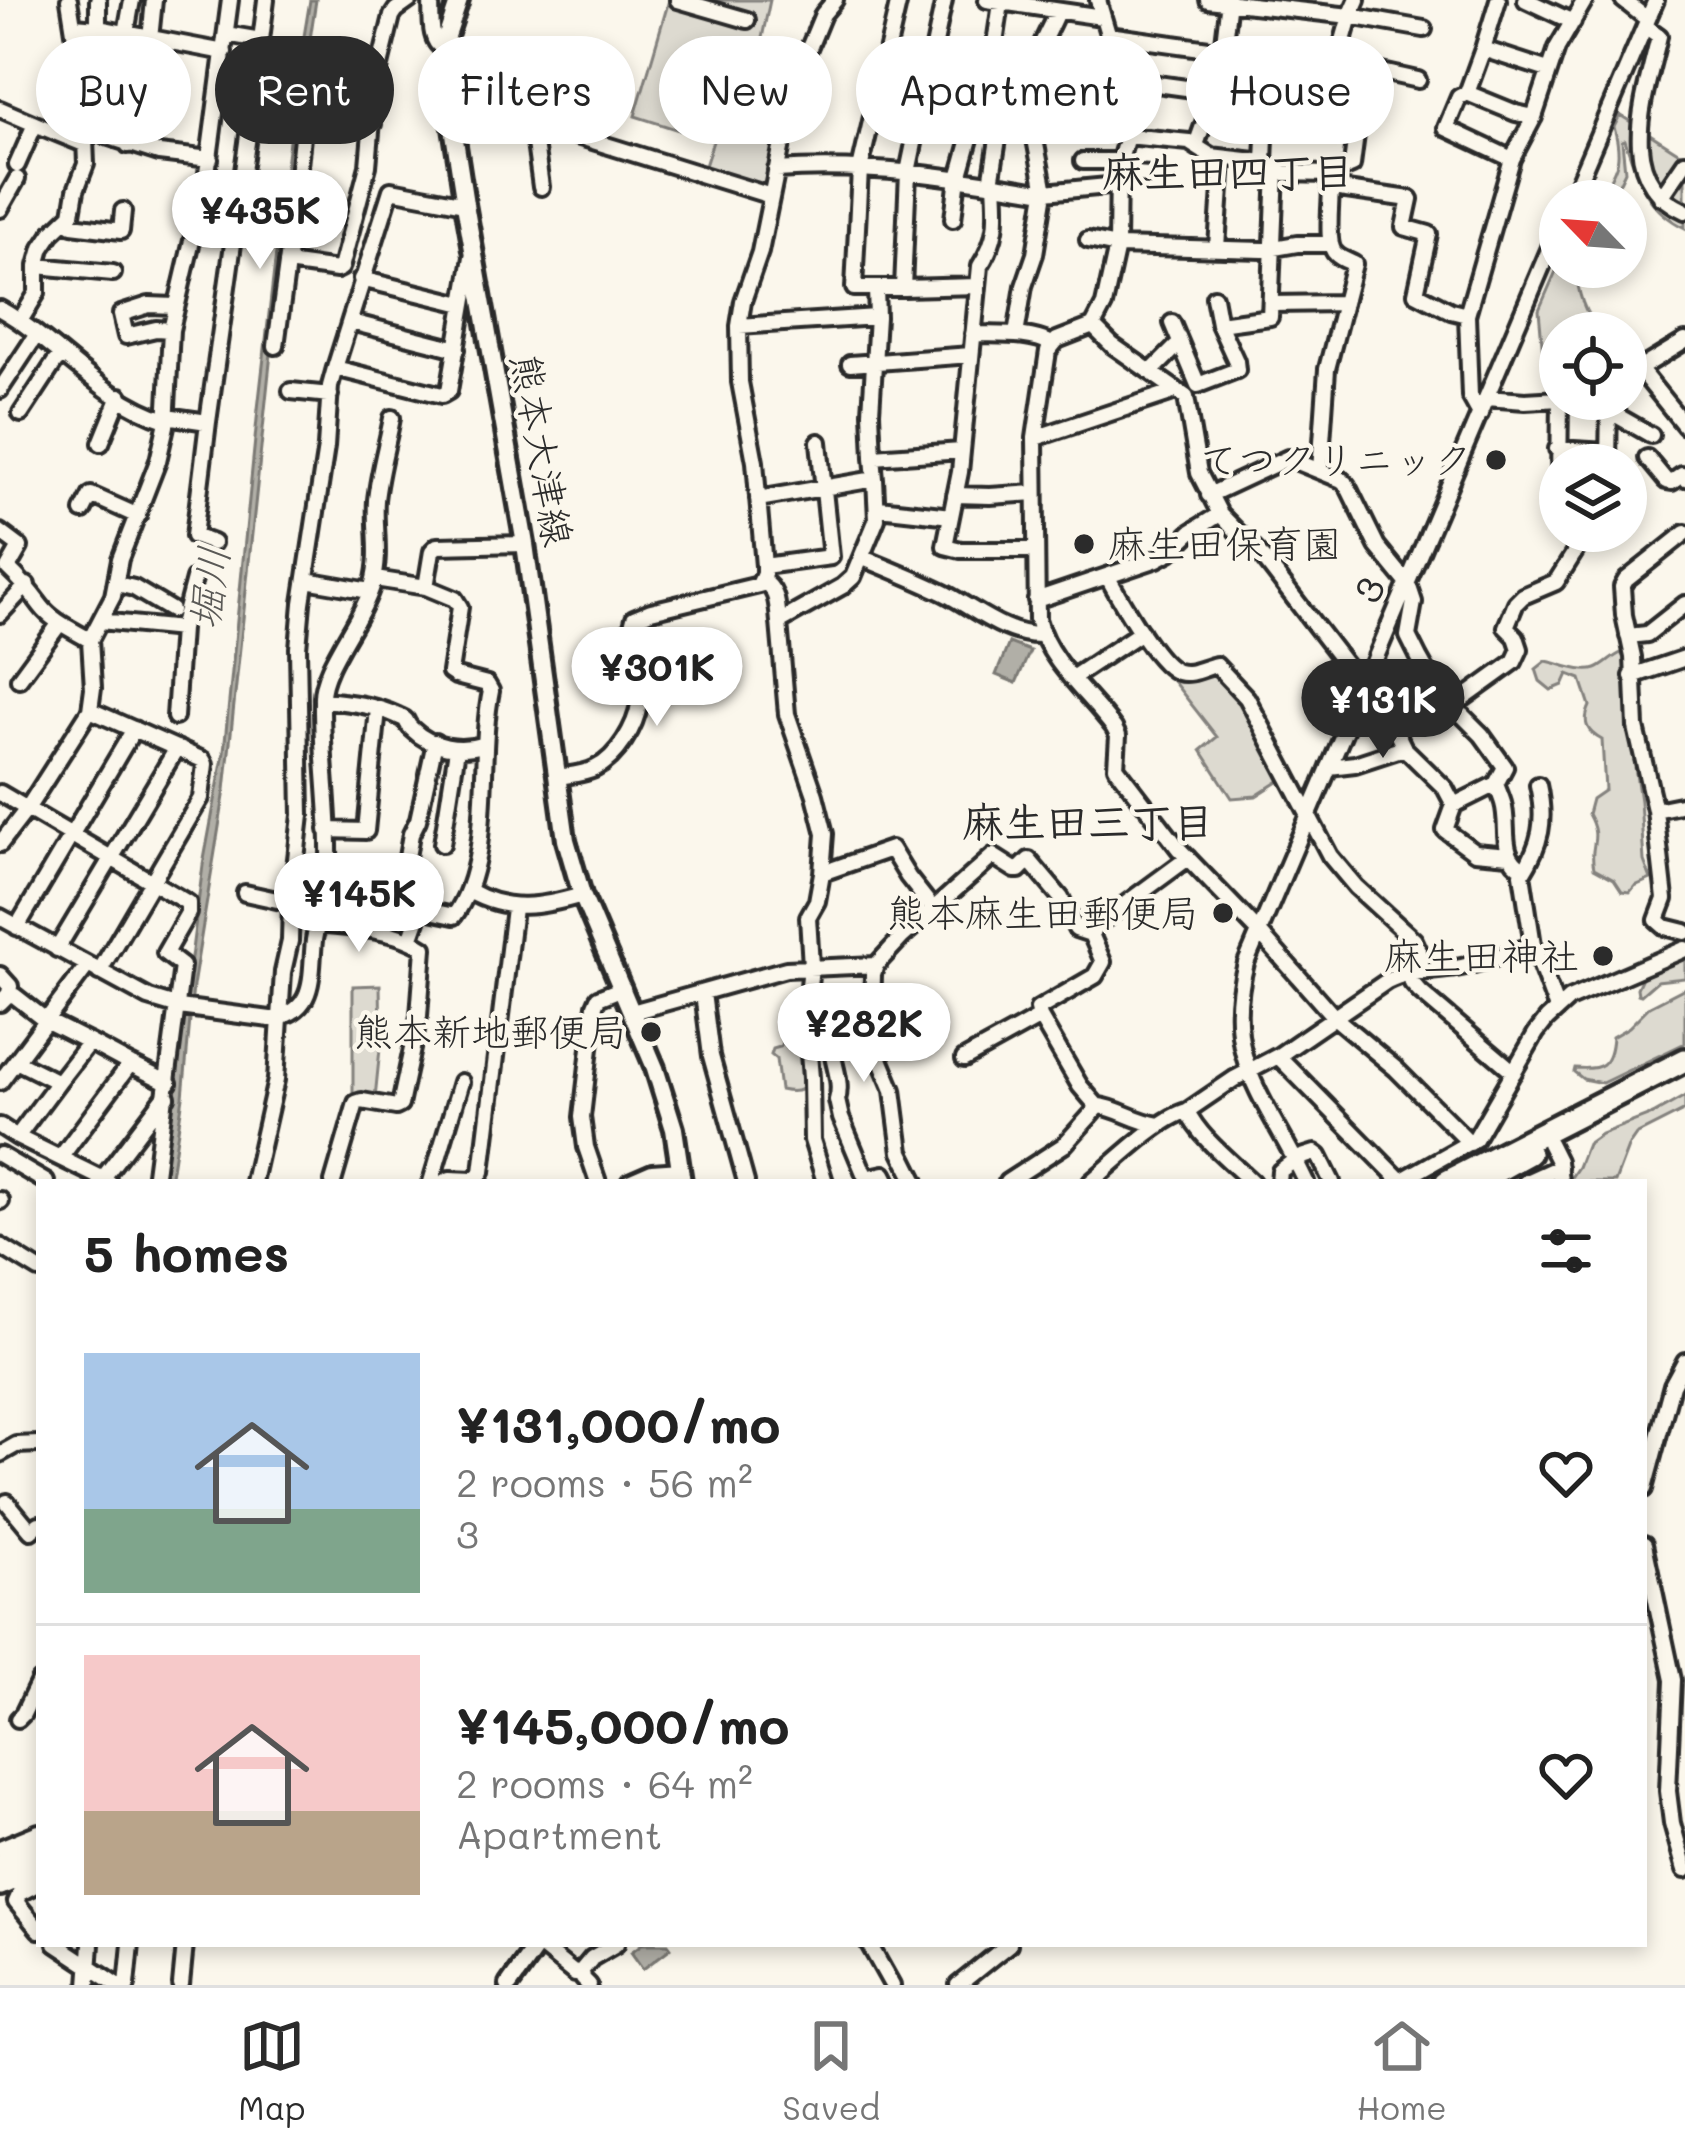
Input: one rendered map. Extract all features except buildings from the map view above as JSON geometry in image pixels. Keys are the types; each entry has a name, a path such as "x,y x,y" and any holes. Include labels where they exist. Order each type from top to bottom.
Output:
{"highway":[{"path":"1452,1179 1685,1060"},
{"path":"1483,1179 1685,1074"},
{"path":"0,1866 36,1851"},
{"path":"0,1881 36,1865"}],"main road":[{"name":"熊本大津線","path":"449,36 458,0"},
{"name":"熊本大津線","path":"456,144 525,544 566,839 582,895 667,1103 682,1176"},
{"path":"508,1985 536,1947"}],"street":[{"path":"69,0 75,36"},
{"path":"98,0 98,28"},
{"path":"126,33 132,0"},
{"path":"150,36 154,0"},
{"path":"230,0 226,34 238,36"},
{"path":"262,36 266,0"},
{"path":"387,36 392,16 410,0"},
{"path":"430,0 434,36"},
{"path":"678,0 747,20"},
{"path":"557,778 601,765 621,745 631,725 640,701 634,618 759,585 763,573 758,499 740,382 739,326 760,252 788,114 823,14 835,0"},
{"path":"899,0 860,169 854,288 978,286"},
{"path":"903,288 908,172 944,0"},
{"path":"1098,0 1108,35 1186,45"},
{"path":"1208,0 1424,29"},
{"path":"1345,36 1357,0"},
{"path":"1498,0 1467,94 1459,98 1446,128 1512,159"},
{"path":"1526,0 1573,22"},
{"path":"1480,414 1470,396 1467,315 1512,159 1534,117 1548,70 1585,0"},
{"path":"1623,0 1659,36 1641,102 1639,148 1649,179 1665,203 1685,212"},
{"path":"1579,180 1655,0"},
{"path":"952,219 990,71 994,1 1102,17"},
{"path":"1225,36 1229,2"},
{"path":"1047,36 1058,11"},
{"path":"74,26 138,36"},
{"path":"1484,49 1548,70"},
{"path":"1394,75 1418,80"},
{"path":"1467,94 1534,117"},
{"path":"0,109 34,124 0,209"},
{"path":"0,844 90,710 90,640 117,584 120,559 158,461 166,418 171,330 215,121"},
{"path":"1162,141 1196,145 1223,159 1410,199 1404,227 1429,234 1416,293 1467,315"},
{"path":"20,321 38,290 37,266 46,241 72,214 86,164 84,144"},
{"path":"213,543 194,536 247,144"},
{"path":"276,346 301,144"},
{"path":"341,268 371,144"},
{"path":"535,144 541,188"},
{"path":"605,144 771,196"},
{"path":"998,144 993,183 995,236 980,266 962,451 946,548 1036,550"},
{"path":"1016,335 1045,193 1037,144"},
{"path":"1125,144 1118,173 1118,246 1105,305 1093,326 1052,344 1048,351 1035,438 1036,619 1041,635 1114,728 1118,743 1114,761 1120,773 1188,858 1334,1017 1469,1143"},
{"path":"1219,324 1270,317 1268,144"},
{"path":"1320,471 1327,369 1354,264 1334,254 1330,244 1332,181 1352,165 1355,144"},
{"path":"128,145 210,159"},
{"path":"1217,248 1223,159"},
{"path":"1083,161 1118,173 1166,176"},
{"path":"1661,197 1685,163"},
{"path":"776,170 908,172 1045,193 1079,190 1118,173"},
{"path":"253,1179 274,1093 301,815 298,648 335,368 391,190 465,204"},
{"path":"201,201 274,211"},
{"path":"295,205 328,210"},
{"path":"68,221 121,231 123,211"},
{"path":"1088,240 1118,246 1272,249 1330,244"},
{"path":"335,368 442,395 448,391 473,252"},
{"path":"287,263 341,268 463,304"},
{"path":"37,266 112,273"},
{"name":"3","path":"1305,1179 1249,1071 1238,1035 1238,994 1258,932 1539,274"},
{"path":"779,622 854,577 874,532 879,508 871,412 876,289"},
{"path":"1172,323 1198,385 1237,370 1214,297"},
{"path":"1271,304 1344,303"},
{"path":"171,330 156,328 126,336 121,314 149,305 176,306"},
{"path":"0,309 120,396 166,418 208,422"},
{"path":"739,326 877,317"},
{"path":"351,322 457,349"},
{"path":"1093,326 1186,398 1195,457 1220,514 1264,560 1384,707 1404,748 1445,788 1454,805"},
{"path":"0,390 37,334"},
{"path":"974,334 1016,335 1052,344"},
{"path":"1152,371 1180,343"},
{"path":"1647,365 1683,346"},
{"path":"21,414 62,355"},
{"path":"850,364 970,355"},
{"path":"1647,387 1685,426"},
{"path":"1035,438 1174,388"},
{"path":"291,392 330,395"},
{"path":"101,443 120,396"},
{"path":"1487,398 1539,400"},
{"path":"0,917 149,998 269,1019 301,1005 311,986 317,925 327,899 321,686 373,585 379,540 376,508 392,418"},
{"path":"1630,420 1651,435"},
{"path":"763,573 830,557 819,442"},
{"path":"874,457 962,451"},
{"path":"1209,495 1288,458 1347,485 1377,546 1408,584 1414,602 1408,636 1437,690 1482,735 1505,767 1496,784 1454,805 1446,824 1449,833 1475,852 1509,855"},
{"path":"1647,458 1666,481 1682,475 1685,479"},
{"path":"758,499 875,479"},
{"path":"955,495 1035,493"},
{"path":"83,511 91,495 138,516"},
{"path":"879,508 951,517"},
{"path":"1036,600 1157,559 1220,514"},
{"path":"0,532 18,544 8,568 41,607 90,640"},
{"path":"1685,533 1622,587 1633,657 1636,727 1655,811 1665,899 1658,920 1685,932"},
{"path":"426,586 437,546 525,544"},
{"path":"1453,706 1514,662 1520,650 1506,627 1516,603 1556,582 1575,552"},
{"path":"863,557 1004,626 1041,635"},
{"path":"763,573 775,592 787,714 824,835 817,901 808,917 811,966 806,1016 812,1140 824,1179"},
{"path":"1107,576 1171,670 1189,674 1216,665 1247,698 1330,856 1355,887 1414,940 1419,951 1412,983 1514,1072"},
{"path":"175,717 182,629 194,579"},
{"path":"306,580 438,590 459,603 450,672 490,686 482,820 470,891 454,916 421,909 410,940"},
{"path":"117,584 134,588 171,610"},
{"path":"0,614 27,585"},
{"path":"1628,636 1647,634 1685,604"},
{"path":"100,621 182,629"},
{"path":"19,679 60,623"},
{"path":"1072,678 1141,632"},
{"path":"1632,676 1685,658"},
{"path":"1396,727 1437,690"},
{"path":"322,700 378,709 406,721 435,742 457,749 485,744"},
{"path":"328,830 365,830 378,709"},
{"path":"0,1082 93,969 201,797 203,760 90,710"},
{"path":"17,927 134,729"},
{"path":"358,929 360,901 392,905 400,898 410,834 418,820 435,742"},
{"path":"57,949 177,748"},
{"path":"1330,767 1404,748"},
{"path":"442,844 457,749"},
{"path":"1496,784 1504,803 1509,855 1524,869"},
{"path":"1538,785 1544,819 1532,860 1524,869 1524,893 1533,945 1557,1009"},
{"path":"0,793 188,903 188,913 165,953 182,966 154,1179"},
{"path":"1655,811 1685,804"},
{"path":"822,873 891,850 934,910"},
{"path":"914,1179 901,1152 892,1090 874,1040 876,965 991,857 1015,870 1029,860 1061,898 1076,929 1091,934 1103,964 1094,976 1038,1009 1080,1086 1098,1108"},
{"path":"1091,934 1188,858"},
{"path":"470,891 514,908 582,895"},
{"path":"245,893 291,903"},
{"path":"473,1179 482,1172 514,908"},
{"path":"317,925 410,940 424,948 425,954 419,1016 400,1105 356,1103 333,1179"},
{"path":"1094,1179 1159,1125 1278,1056 1387,981 1492,960 1533,945"},
{"path":"1405,1179 1469,1143 1481,1131 1536,1033 1569,999 1685,949"},
{"path":"632,1012 786,969 876,965"},
{"path":"0,975 10,986 5,998 130,1064 168,1090"},
{"path":"597,1179 582,1117 595,1005 598,998 623,988"},
{"path":"703,993 710,1057 745,1179"},
{"path":"964,1059 1040,1017"},
{"path":"16,1137 89,1042"},
{"path":"807,1043 831,1043 840,1092 837,1100 854,1152 866,1178 884,1174 886,1179"},
{"path":"1278,1056 1397,1179"},
{"path":"16,1061 58,1082"},
{"path":"60,1158 130,1064"},
{"path":"432,1179 461,1082"},
{"path":"104,1179 168,1090"},
{"path":"1012,1179 1064,1145 1098,1108 1108,1107 1159,1125"},
{"path":"1187,1111 1249,1179"},
{"path":"0,1126 99,1179"},
{"path":"1549,1143 1560,1174"},
{"path":"1279,1179 1280,1171 1315,1154 1330,1179"},
{"path":"2,1163 39,1179"},
{"path":"636,1179 652,1172 682,1176"},
{"path":"0,1246 36,1268"},
{"path":"1647,1478 1672,1385 1685,1361"},
{"path":"0,1454 16,1445 36,1444"},
{"path":"2,1501 36,1532"},
{"path":"1647,1558 1673,1680 1672,1823 1685,1870"},
{"path":"18,1720 36,1687"},
{"path":"1669,1772 1681,1772 1685,1765"},
{"path":"0,1848 36,1833"},
{"path":"36,1885 20,1893 16,1902 36,1927"},
{"path":"88,1985 91,1947"},
{"path":"128,1985 131,1947"},
{"path":"181,1985 184,1947"},
{"path":"542,1947 585,1980 592,1958 611,1947"},
{"path":"871,1947 892,1985"},
{"path":"958,1985 1006,1947"},
{"path":"65,1948 118,1985"}],"shaded area":[{"path":"310,0 316,0 310,36 304,36"},
{"path":"669,0 770,0 762,36 659,36 659,124 635,116"},
{"path":"1620,115 1685,154 1685,228 1652,202 1647,180 1640,180 1625,140 1625,171 1621,180 1609,180 1618,150 1614,127"},
{"path":"289,144 295,144 225,790 193,986 170,1179 162,1179 203,865 224,752"},
{"path":"712,144 776,144 765,187 704,169"},
{"path":"1549,288 1579,288 1587,312 1539,312"},
{"path":"1009,643 1030,651 1016,683 996,675"},
{"path":"1621,653 1628,664 1629,726 1644,861 1651,879 1630,892 1622,891 1614,879 1594,868 1595,837 1588,814 1592,799 1605,790 1602,740 1587,726 1590,706 1581,679 1568,674 1563,685 1551,690 1540,681 1536,669 1546,661 1590,670"},
{"path":"1211,669 1238,692 1282,775 1256,796 1232,798 1201,750 1217,737 1173,681 1177,675"},
{"path":"1685,959 1685,978 1657,981 1638,994 1643,975"},
{"path":"380,985 375,1098 353,1094 353,986"},
{"path":"1685,988 1685,1043 1602,1083 1574,1072 1606,1061 1612,1037 1650,1006"},
{"path":"796,992 804,996 796,1041 806,1081 795,1091 780,1090 776,1059 771,1055 783,1040 776,1019"},
{"path":"1685,1096 1685,1110 1636,1135 1616,1179 1570,1179 1587,1144"},
{"path":"638,1947 671,1948 643,1969 631,1952"}],"place":[{"name":"てつクリニック","path":"1496,460"},
{"name":"麻生田保育園","path":"1084,544"},
{"name":"熊本麻生田郵便局","path":"1223,913"},
{"name":"麻生田神社","path":"1603,956"},
{"name":"熊本新地郵便局","path":"651,1032"}],"district":[{"name":"麻生田四丁目","path":"1228,172"},
{"name":"麻生田三丁目","path":"1088,822"}],"water label":[{"name":"堀川","path":"209,588"}]}
